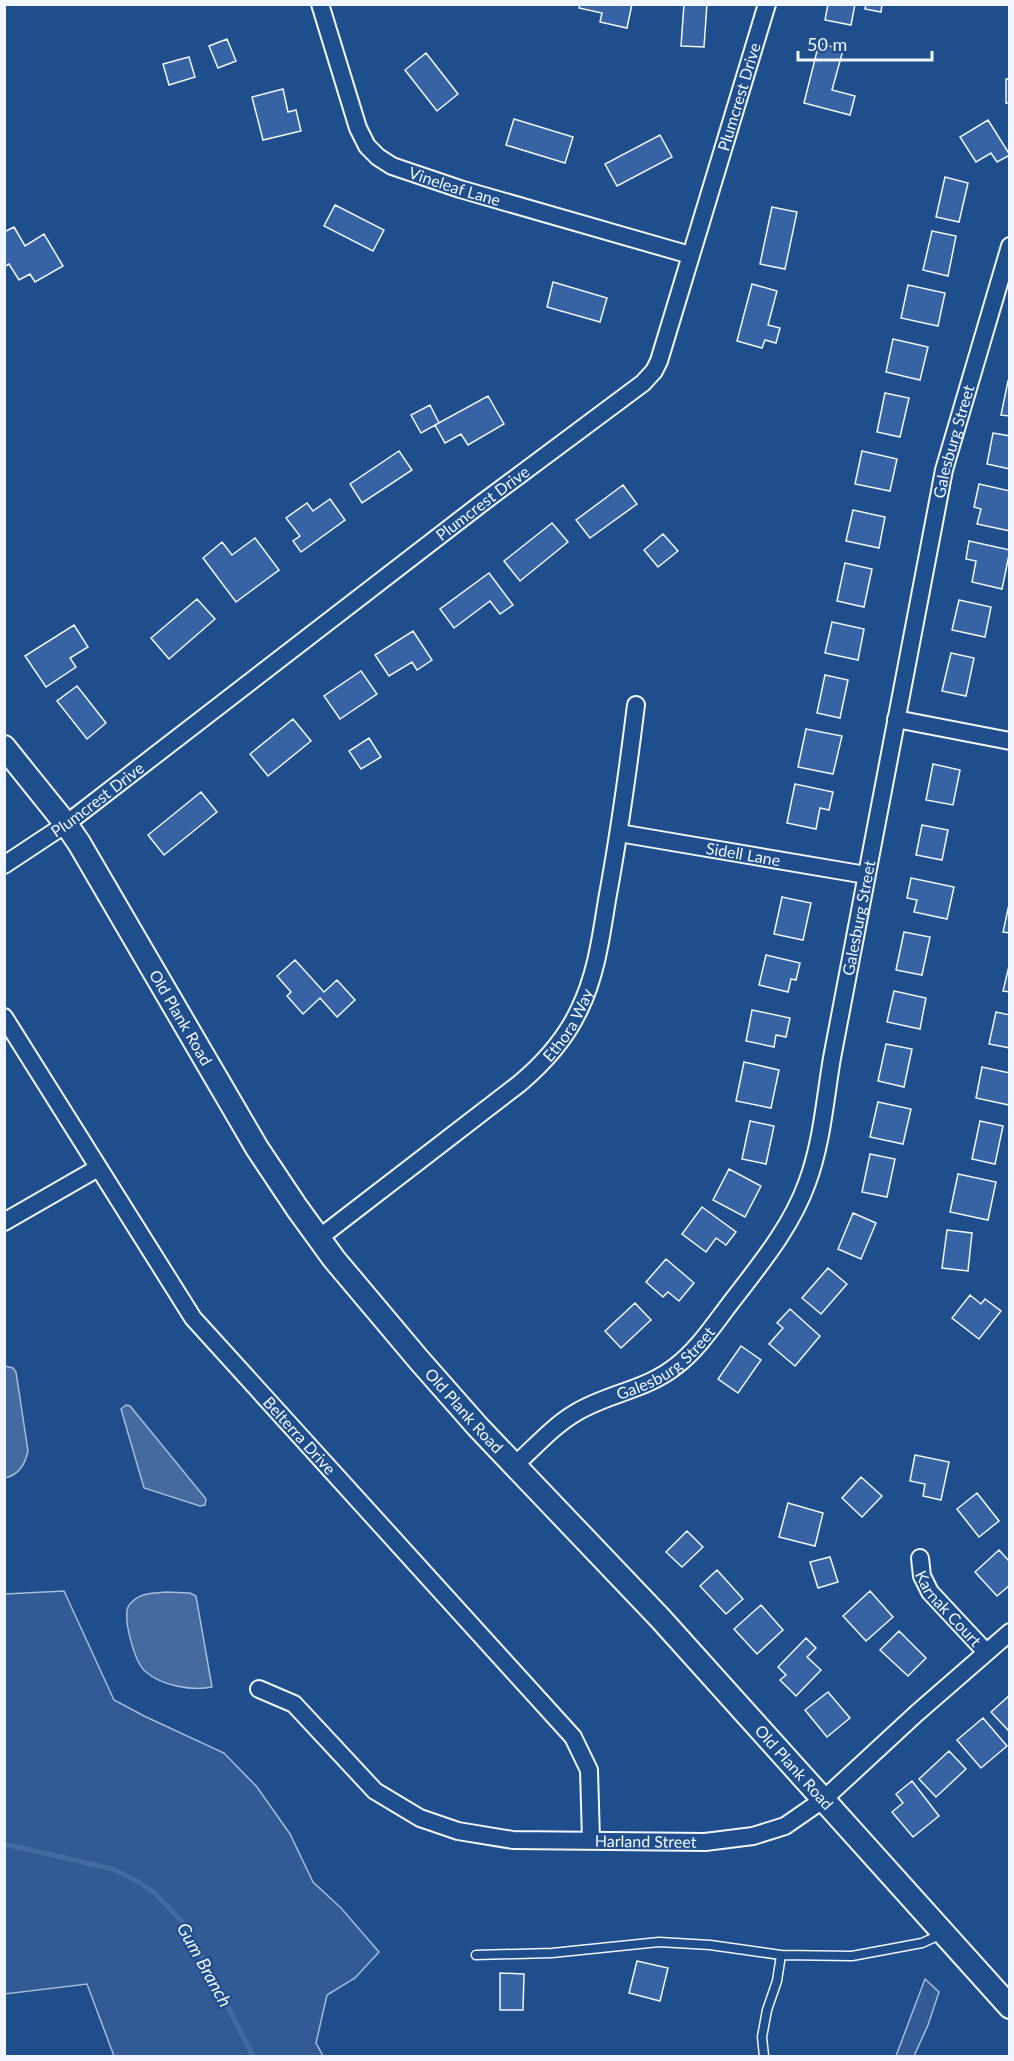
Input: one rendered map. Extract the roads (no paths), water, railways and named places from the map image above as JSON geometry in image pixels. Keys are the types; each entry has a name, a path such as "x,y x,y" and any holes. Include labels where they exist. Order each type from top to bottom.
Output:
{"street":[{"name":"Vineleaf Lane","path":"320,4 358,128 367,146 378,157 392,166 460,189 690,255"},
{"name":"Plumcrest Drive","path":"4,865 66,824 472,510 614,407 654,371 659,362 767,4"},
{"name":"Galesburg Street","path":"515,1465 560,1424 577,1412 656,1379 676,1366 707,1333 750,1277 797,1209 808,1180 820,1132 866,875 944,470 1010,246"},
{"name":"Ethora Way","path":"319,1238 519,1084 547,1058 579,1011 593,974 620,833 636,705"},
{"path":"896,719 1010,741"},
{"name":"Old Plank Road","path":"4,747 66,824 101,879 257,1148 334,1260 419,1360 660,1618 1010,2007"},
{"name":"Sidell Lane","path":"620,833 866,875"},
{"name":"Belterra Drive","path":"4,1017 193,1318 573,1737 590,1770 591,1840"},
{"path":"4,1222 98,1168"},
{"name":"Karnak Court","path":"920,1558 922,1576 930,1592 986,1652"},
{"name":"Harland Street","path":"259,1689 294,1704 375,1791 420,1818 458,1831 513,1840 705,1842 753,1836 784,1826 824,1800 1010,1632"}],"lane":[{"path":"476,1955 552,1953 659,1942 710,1945 781,1955 852,1956 922,1943 943,1934"},
{"path":"765,2056 762,2037 767,2010 777,1981 781,1955"}],"waterway":[{"name":"Gum Branch","path":"4,1844 113,1869 155,1893 182,1922 253,2056"}]}
